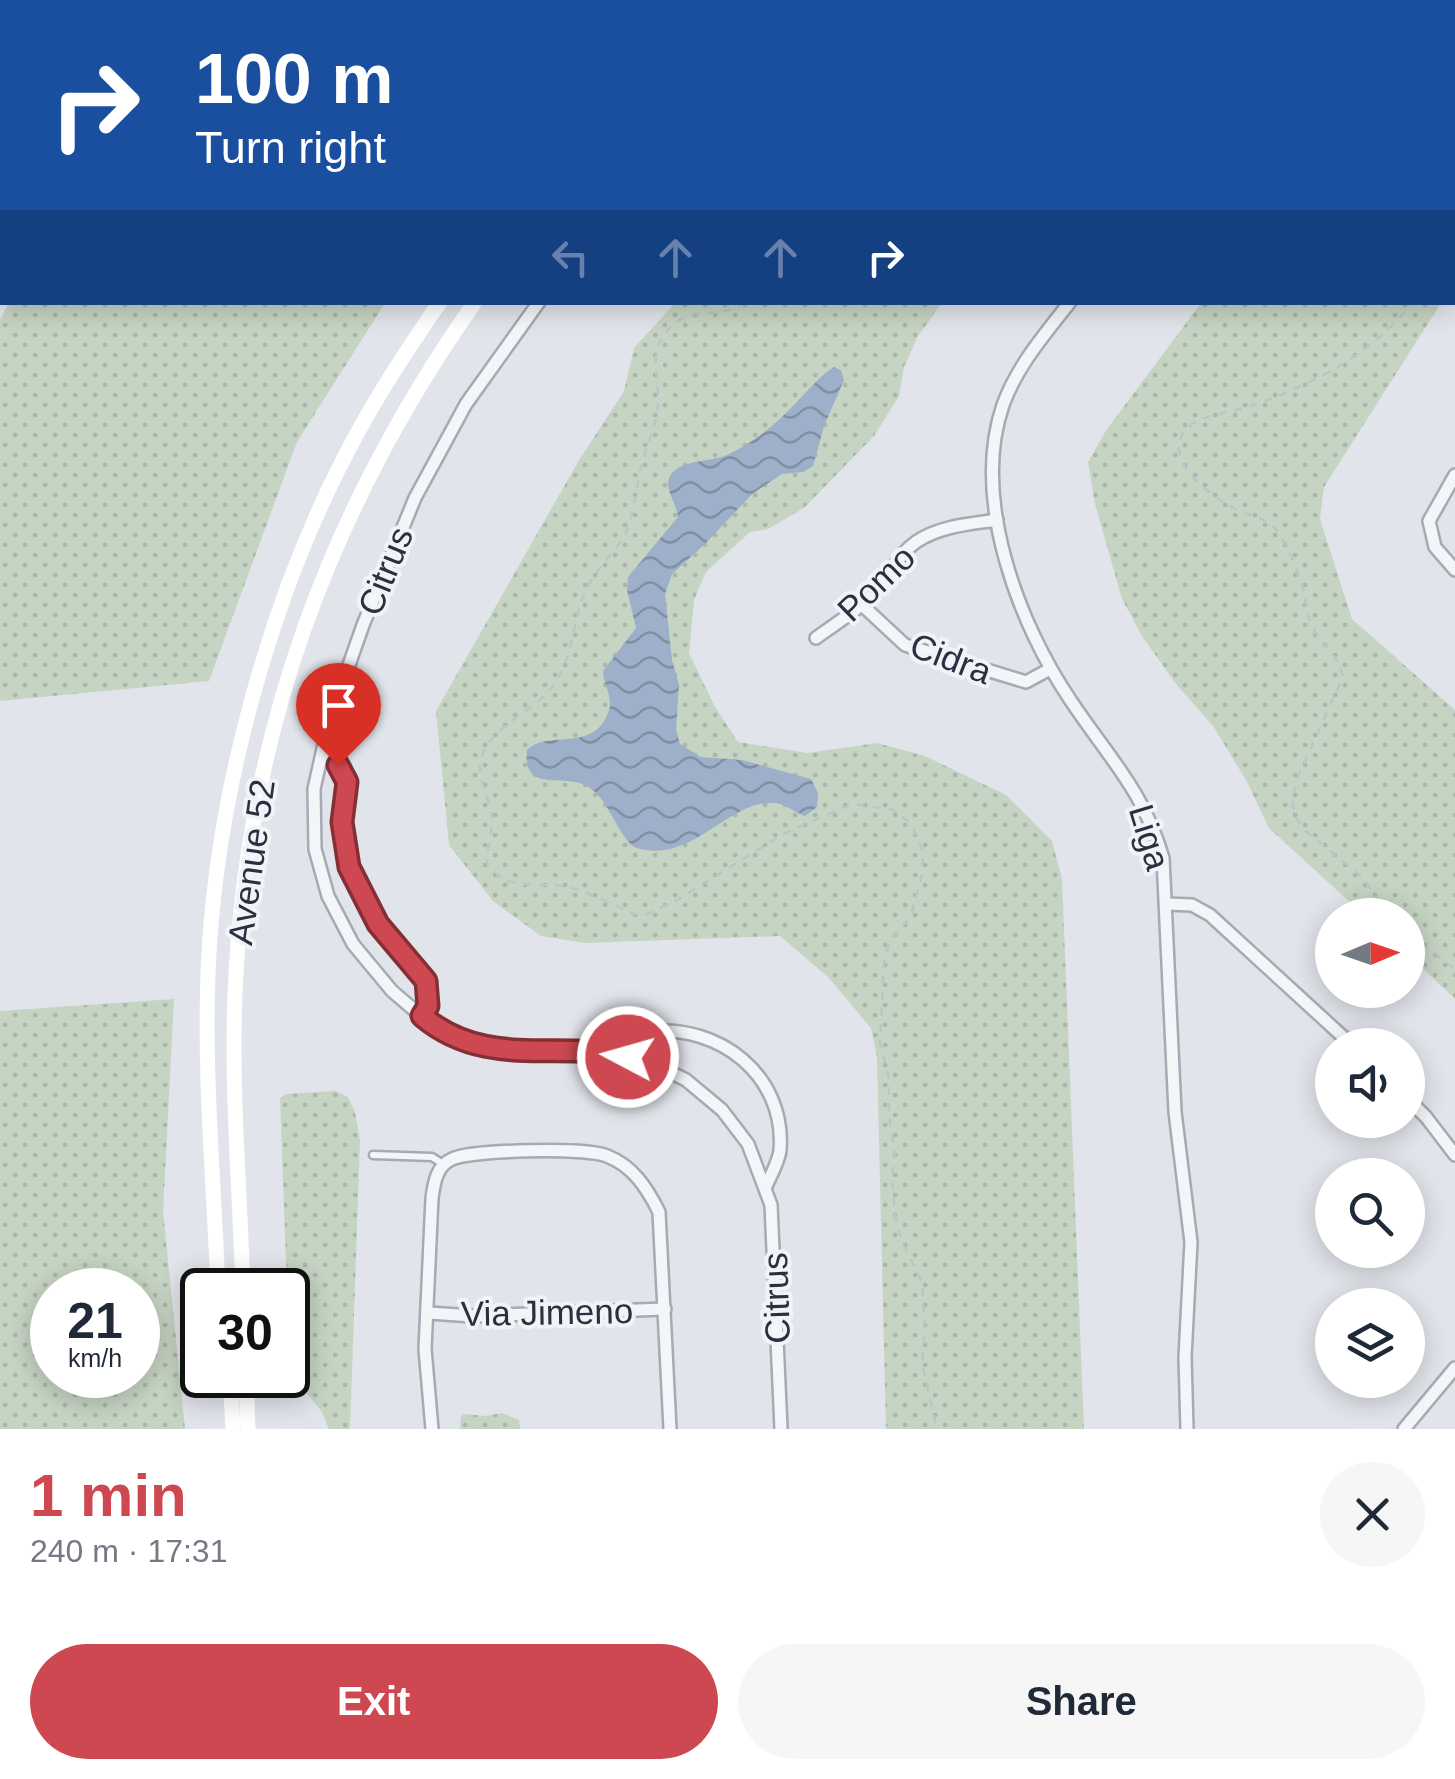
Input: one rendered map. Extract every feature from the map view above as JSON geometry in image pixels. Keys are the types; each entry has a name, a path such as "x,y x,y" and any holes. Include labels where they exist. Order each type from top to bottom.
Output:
{"main road":[{"name":"Avenue 52","path":"217,1268 206,1067 208,970 215,884 250,706 279,612 357,433 438,305"},
{"name":"Avenue 52","path":"242,1268 235,995 248,850 266,760 288,676 342,528 411,397 473,305"},
{"path":"223,1398 223,1429"},
{"path":"231,1398 233,1429"},
{"path":"247,1398 248,1429"}],"street":[{"name":"Citrus","path":"537,305 466,404 415,498 363,625 329,722 314,789 315,849 328,896 352,944 392,992 434,1026 476,1044 517,1052 606,1052 650,1062 686,1080 722,1110 748,1144 766,1186 774,1234 781,1429"},
{"name":"Liga","path":"1068,305 1015,377 1002,407 993,480 997,520 1019,599 1050,669 1135,788 1151,819 1163,858 1175,1112 1191,1242 1186,1356 1188,1429"},
{"path":"1455,475 1430,521 1434,547 1455,570"},
{"name":"Pomo","path":"816,638 883,583 895,561 917,541 948,528 997,520"},
{"name":"Cidra","path":"861,604 905,646 1026,682 1050,669"},
{"path":"322,755 344,772 347,782 343,842 349,867 378,924 426,981 428,1006 422,1016"},
{"path":"1166,904 1192,905 1210,916 1333,1028"},
{"path":"606,1052 646,1032 710,1039 738,1053 766,1083 778,1124 780,1152 766,1186"},
{"path":"1425,1116 1455,1155"},
{"path":"432,1429 425,1348 436,1176 446,1162 466,1155 566,1151 608,1156 628,1168 646,1187 658,1212 670,1429"},
{"name":"Via Jimeno","path":"429,1314 664,1309"},
{"path":"1404,1429 1455,1368"}],"lane":[{"path":"373,1155 446,1162"}],"path":[{"path":"741,305 732,311 689,313 664,335 657,349 654,362 658,421 644,457 627,532 587,588 574,622 568,656 554,685 494,738 482,758 481,770 492,816 487,864 496,877 515,884 573,888 645,915 677,900 785,833 852,804 891,809 912,824 923,853 922,875 911,916 890,941 884,961 880,1043 889,1079 889,1116 896,1155 892,1176 895,1214 901,1240 922,1282 922,1363 937,1429"},
{"path":"1377,898 1362,877 1307,832 1293,806 1295,783 1344,677 1340,664 1314,630 1302,585 1273,526 1225,503 1191,475 1178,448 1180,436 1201,419 1249,406 1348,361 1376,343 1411,305"},
{"path":"1425,947 1455,969"}],"green space":[{"path":"8,305 384,305 297,442 209,681 0,701 0,319"},
{"path":"673,305 941,305 918,336 904,367 899,396 874,436 804,508 768,529 750,532 706,572 694,600 689,653 715,707 738,742 807,753 877,743 925,756 1006,795 1052,841 1062,879 1084,1429 886,1429 877,1057 871,1028 828,977 780,936 585,943 541,936 493,901 449,845 436,711 578,462 624,391 634,348"},
{"path":"1200,305 1440,305 1324,487 1320,519 1352,619 1455,710 1455,999 1425,971 1425,898 1345,898 1269,828 1213,726 1176,684 1122,599 1095,504 1088,462 1107,429"},
{"path":"174,999 163,1211 185,1429 0,1429 0,1011"},
{"path":"335,1091 348,1097 355,1112 360,1141 350,1429 329,1429 310,1397 310,1268 286,1268 280,1098 286,1094"},
{"path":"502,1413 519,1420 520,1429 460,1429 464,1414"}],"water":[{"path":"834,367 841,370 844,380 824,426 813,466 803,472 782,474 752,494 672,574 665,594 672,660 679,685 676,730 680,744 701,757 742,760 811,779 818,793 817,807 805,816 779,804 758,804 674,848 655,851 634,847 593,790 576,782 537,777 527,763 527,750 547,741 583,736 603,723 610,705 603,671 636,628 627,590 628,577 678,517 668,483 672,473 685,465 724,456 765,432"}],"route":[{"path":"338,765 347,782 342,822 349,867 378,924 426,981 428,1006 422,1016 434,1026 476,1044 517,1052 606,1052 628,1057"}]}
